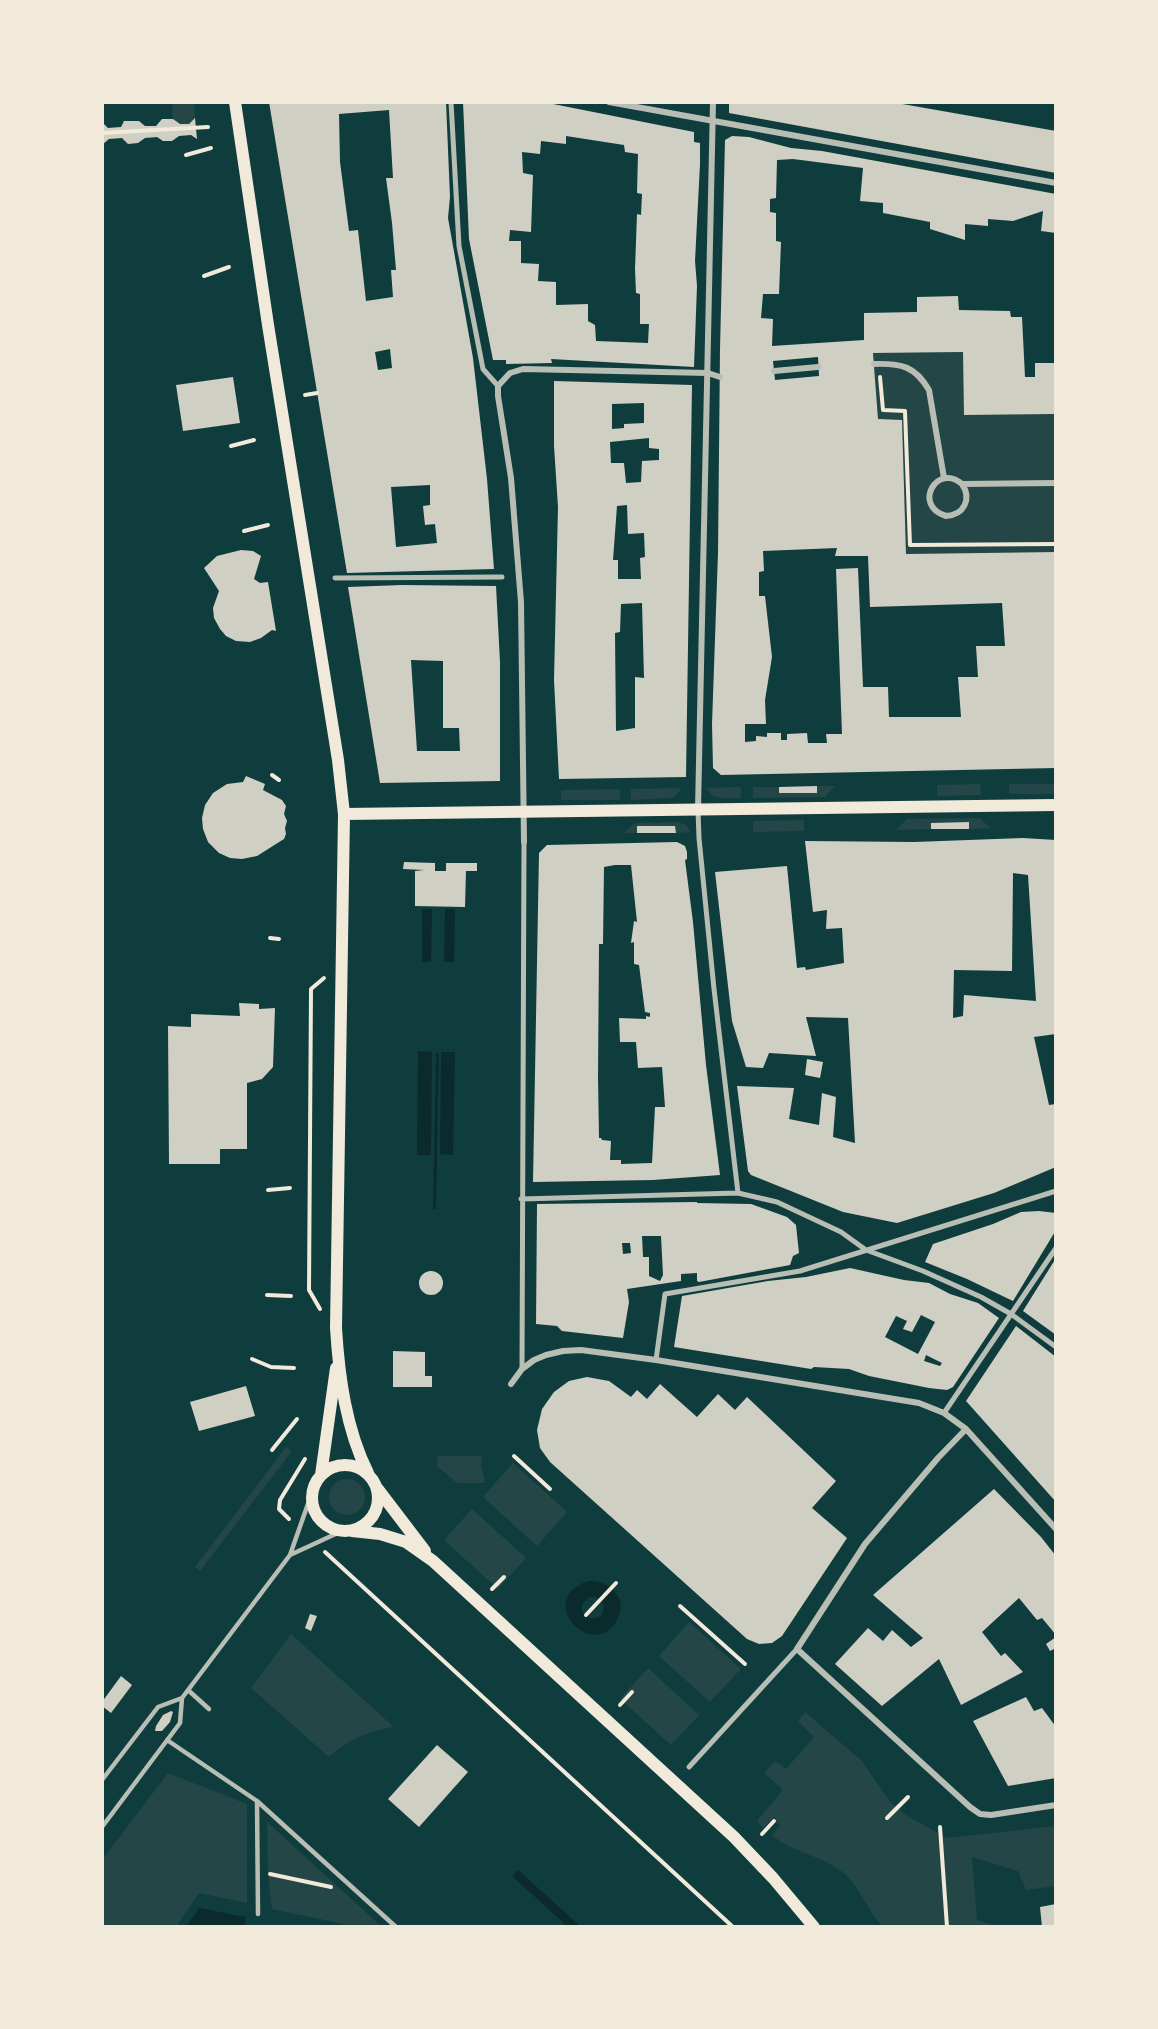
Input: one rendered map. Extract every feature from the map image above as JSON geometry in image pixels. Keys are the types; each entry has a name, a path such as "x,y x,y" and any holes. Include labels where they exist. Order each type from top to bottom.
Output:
{"main road":[{"path":"235,102 336,749 344,814 336,1328 338,1352 352,1432 359,1456 377,1488 433,1562"},
{"path":"344,814 1056,806"},
{"path":"338,1352 318,1479 312,1494 312,1505 316,1515 332,1529 380,1534 406,1542 433,1562 734,1837 773,1878 814,1927"},
{"path":"318,1479 329,1468 349,1465 359,1467 368,1473"},
{"path":"347,1531 362,1527 375,1514 378,1506 377,1488"}],"street":[{"path":"451,102 459,246 483,369 498,386 511,478 520,602 524,813 522,1369"},
{"path":"609,102 1056,183"},
{"path":"713,102 698,810 713,977 738,1193"},
{"path":"874,364 892,363 903,366 923,380 931,396 944,478"},
{"path":"774,371 818,366"},
{"path":"498,386 510,373 523,369 708,373 720,376"},
{"path":"962,484 967,497 965,505 955,514 942,514 932,506 929,493 936,482 944,478 954,479 962,484 1056,483"},
{"path":"335,578 502,577"},
{"path":"656,1360 665,1294 800,1271 1056,1191"},
{"path":"521,1199 738,1193 777,1202 841,1232 866,1250 923,1271 981,1297 1011,1314 1056,1347"},
{"path":"944,1413 1056,1248"},
{"path":"511,1384 522,1369 546,1355 581,1350 919,1403 944,1413 966,1429 1056,1529"},
{"path":"689,1767 796,1649 865,1544 938,1458 966,1429"},
{"path":"796,1649 980,1814 991,1815 1056,1806"}],"lane":[{"path":"102,1827 180,1724 182,1698 290,1555 318,1479"},
{"path":"290,1555 347,1531"},
{"path":"188,1690 209,1709"},
{"path":"102,1780 158,1707 182,1698"},
{"path":"167,1740 257,1801 396,1927"},
{"path":"257,1801 258,1914"}],"path":[{"path":"102,133 208,127"},
{"path":"186,155 211,148"},
{"path":"204,276 229,267"},
{"path":"306,395 317,393"},
{"path":"231,446 254,440"},
{"path":"244,531 268,525"},
{"path":"272,775 279,780"},
{"path":"270,938 279,939"},
{"path":"319,1319 320,1310 309,1290 311,989 328,975"},
{"path":"268,1190 290,1188"},
{"path":"267,1295 291,1296"},
{"path":"252,1359 272,1367 294,1368"},
{"path":"272,1450 297,1419"},
{"path":"300,1529 279,1509 280,1500 307,1455"},
{"path":"514,1456 550,1489"},
{"path":"316,1543 731,1926"},
{"path":"492,1589 504,1577"},
{"path":"586,1615 616,1583"},
{"path":"680,1606 745,1664"},
{"path":"620,1705 632,1692"},
{"path":"887,1818 908,1797"},
{"path":"762,1834 774,1821"},
{"path":"940,1827 947,1927"},
{"path":"258,1871 358,1893"}],"shaded area":[{"path":"175,102 194,103 195,118 189,124 180,124 173,119 172,106"},
{"path":"963,352 965,415 1056,414 1056,552 906,554 902,421 878,419 873,353"},
{"path":"980,784 981,795 937,796 937,785"},
{"path":"1009,784 1056,784 1056,794 1009,794"},
{"path":"817,786 835,786 825,797 753,798 753,787 779,787 780,793 817,793"},
{"path":"741,787 741,798 717,797 706,788"},
{"path":"682,788 673,798 631,800 631,789"},
{"path":"620,789 620,800 561,800 561,790"},
{"path":"980,818 990,828 969,829 969,822 931,823 931,829 896,830 907,819"},
{"path":"804,820 804,831 753,832 753,821"},
{"path":"678,822 686,825 691,832 676,833 675,826 638,826 637,833 624,833 635,823"},
{"path":"422,909 432,909 431,962 422,962"},
{"path":"445,909 455,909 454,962 444,962"},
{"path":"418,1051 432,1052 431,1155 417,1155"},
{"path":"441,1052 455,1052 453,1155 440,1154"},
{"path":"436,1053 439,1053 436,1209 433,1209"},
{"path":"286,1447 292,1451 200,1571 195,1567"},
{"path":"438,1456 482,1456 481,1466 485,1483 457,1483 437,1466"},
{"path":"513,1463 567,1512 537,1546 483,1497"},
{"path":"347,1479 360,1484 365,1497 360,1510 347,1515 334,1510 329,1497 334,1484"},
{"path":"472,1509 526,1558 498,1589 444,1540"},
{"path":"588,1581 596,1581 610,1587 615,1592 621,1604 620,1612 617,1620 607,1631 595,1635 583,1632 573,1624 567,1613 566,1601 573,1590","holes":["590,1597 596,1597 604,1605 603,1613 599,1617 588,1617 582,1608 583,1603"]},
{"path":"689,1622 741,1669 710,1702 659,1656"},
{"path":"291,1634 394,1727 359,1737 329,1757 251,1688"},
{"path":"648,1668 699,1715 671,1745 620,1699"},
{"path":"805,1712 862,1761 890,1802 906,1815 947,1838 1056,1826 1056,1886 1026,1890 1018,1871 972,1857 977,1920 1001,1927 883,1927 856,1886 845,1874 772,1835 780,1825 772,1819 763,1828 757,1821 783,1790 764,1773 775,1761 786,1769 814,1737 798,1721"},
{"path":"168,1773 247,1804 247,1903 199,1893 176,1927 102,1927 102,1860"},
{"path":"267,1822 382,1927 358,1927 272,1909 268,1876"},
{"path":"518,1870 581,1927 568,1927 512,1876"},
{"path":"199,1908 245,1917 245,1927 186,1927"}],"building":[{"path":"269,102 446,102 450,197 448,218 473,358 487,479 494,569 347,573","holes":["389,110 393,178 386,178 396,270 391,270 393,297 366,301 358,230 349,231 340,162 339,114","390,349 392,368 378,370 375,352","430,485 430,505 423,506 425,525 435,524 437,543 396,547 391,487"]},
{"path":"463,102 543,102 694,132 694,142 700,143 700,164 695,261 697,286 694,367 551,359 552,363 506,364 506,360 493,360 469,239","holes":["566,136 624,145 625,152 638,154 637,193 642,194 641,215 637,214 636,293 640,294 640,324 649,324 648,343 596,341 595,325 588,321 588,304 556,305 556,282 538,281 539,264 521,263 521,241 509,241 510,230 531,232 533,175 523,173 522,152 540,154 541,141 566,144"]},
{"path":"729,102 891,102 1056,131 1056,173 729,113"},
{"path":"195,118 197,139 191,135 179,136 172,141 163,141 157,137 145,138 138,143 128,144 122,138 109,139 102,145 102,122 108,128 121,127 124,121 139,121 145,126 156,126 162,119 173,119 180,124 189,124"},
{"path":"732,136 749,137 791,148 822,151 1056,194 1056,233 1041,231 1043,211 1013,221 988,219 988,226 965,224 965,240 930,229 930,222 883,213 883,203 860,201 863,168 793,159 777,160 776,198 770,199 770,212 776,213 776,241 781,242 779,294 763,294 761,318 773,319 772,346 864,340 864,313 917,312 917,297 958,296 959,310 1010,311 1011,317 1022,317 1025,377 1035,377 1035,363 1056,363 1056,414 964,415 963,352 873,353 878,419 902,420 906,554 1056,552 1056,768 721,775 713,768 712,724 718,553 725,140","holes":["818,357 819,376 775,380 773,361","837,548 835,556 868,556 870,607 1002,603 1005,646 976,646 978,677 958,677 961,717 889,717 888,687 863,687 858,568 836,569 842,734 826,734 827,743 808,743 807,733 787,734 787,740 781,740 781,733 767,733 767,737 756,736 756,741 745,742 745,724 766,724 765,700 772,657 765,596 759,596 759,572 764,571 763,551"]},
{"path":"233,377 240,423 183,431 176,385"},
{"path":"554,381 692,385 686,777 559,779 554,680 558,507 554,446","holes":["644,403 644,423 624,424 624,428 612,429 612,404","649,438 649,448 659,449 659,460 642,461 641,482 626,483 624,463 611,463 610,442","627,505 628,534 644,533 645,557 640,558 641,579 618,579 618,560 613,560 617,506","642,603 644,678 635,677 635,728 616,731 615,633 620,632 621,604"]},
{"path":"241,550 253,551 261,556 254,579 260,583 268,582 276,631 272,630 250,642 236,641 226,636 220,629 214,618 213,608 219,591 204,568 217,556"},
{"path":"496,586 500,662 500,781 380,783 348,587","holes":["411,660 443,661 443,728 459,728 460,751 417,751"]},
{"path":"246,776 265,784 263,790 282,800 286,806 284,814 287,821 286,834 284,839 257,856 242,859 230,858 219,853 208,842 202,818 205,805 213,793 227,784 243,782"},
{"path":"817,786 817,793 779,793 779,787"},
{"path":"969,822 969,829 931,829 931,823"},
{"path":"637,826 675,826 676,833 637,833"},
{"path":"1023,838 1056,840 1056,1034 1034,1037 1049,1105 1056,1104 1056,1167 994,1193 897,1223 843,1212 751,1175 748,1171 737,1086 794,1088 789,1119 819,1125 822,1093 836,1097 833,1137 855,1143 848,1018 806,1017 816,1056 769,1053 763,1068 746,1067 732,1021 715,872 787,866 797,968 805,967 806,970 844,963 842,928 826,929 827,910 813,912 805,841 914,842","holes":["1013,873 1028,875 1036,1001 964,995 963,1016 953,1018 954,970 1012,971"]},
{"path":"677,842 685,846 706,1065 720,1175 653,1180 533,1182 539,853 547,845","holes":["631,865 637,922 634,921 631,943 634,942 634,964 639,965 645,1012 650,1013 650,1017 646,1016 646,1019 619,1018 620,1042 636,1042 638,1068 662,1067 665,1107 655,1107 652,1163 621,1164 621,1160 610,1160 611,1141 599,1138 599,944 603,944 604,867"]},
{"path":"404,862 435,863 435,871 446,871 446,863 477,863 477,871 466,871 465,907 415,906 415,871 424,870 403,869"},
{"path":"239,1003 259,1004 259,1009 275,1008 273,1067 262,1079 247,1083 247,1149 220,1149 220,1164 169,1164 168,1026 191,1027 191,1014 240,1016"},
{"path":"807,1059 823,1062 820,1078 805,1075"},
{"path":"697,1202 751,1204 787,1217 796,1225 799,1253 793,1256 790,1265 699,1282 697,1273 681,1274 681,1281 627,1289 629,1302 623,1338 562,1331 557,1326 536,1324 537,1204","holes":["642,1236 661,1236 663,1275 660,1281 649,1276 649,1257 643,1257","622,1243 630,1243 631,1253 623,1254"]},
{"path":"1021,1212 1056,1213 1056,1230 1013,1301 925,1262 933,1244"},
{"path":"1056,1258 1056,1285 1054,1287 1056,1288 1056,1335 1023,1311"},
{"path":"850,1268 929,1283 950,1294 978,1303 999,1318 953,1387 947,1390 869,1376 849,1369 814,1367 811,1369 674,1347 682,1296 768,1281 806,1277","holes":["921,1315 935,1322 918,1354 885,1337 896,1316 907,1321 903,1329 912,1332","926,1355 942,1363 940,1366 924,1361"]},
{"path":"431,1271 440,1274 443,1283 440,1292 431,1295 422,1292 419,1283 422,1274"},
{"path":"1016,1326 1056,1357 1056,1502 966,1401"},
{"path":"393,1351 425,1352 425,1376 432,1376 432,1387 393,1387"},
{"path":"587,1377 609,1381 631,1397 637,1390 647,1399 660,1384 697,1417 718,1394 735,1410 747,1397 836,1481 812,1508 847,1538 782,1636 772,1643 759,1644 747,1639 550,1462 540,1448 537,1430 542,1409 554,1392 569,1381"},
{"path":"246,1386 255,1416 199,1431 190,1402"},
{"path":"994,1489 1041,1537 1056,1556 1056,1635 1042,1618 1037,1620 1019,1598 982,1632 1001,1656 1005,1653 1023,1672 961,1705 939,1659 882,1706 835,1664 868,1628 883,1641 892,1630 911,1647 923,1638 873,1595"},
{"path":"310,1614 317,1616 311,1631 305,1628"},
{"path":"1056,1637 1056,1648 1050,1651 1046,1644"},
{"path":"121,1676 132,1685 111,1713 102,1706 102,1702"},
{"path":"1026,1697 1034,1711 1042,1708 1056,1727 1054,1735 1056,1778 1008,1786 973,1721"},
{"path":"173,1712 170,1722 162,1731 155,1731 163,1715"},
{"path":"437,1745 468,1772 419,1827 388,1799"},
{"path":"1056,1904 1056,1927 1042,1927 1040,1907"}]}
